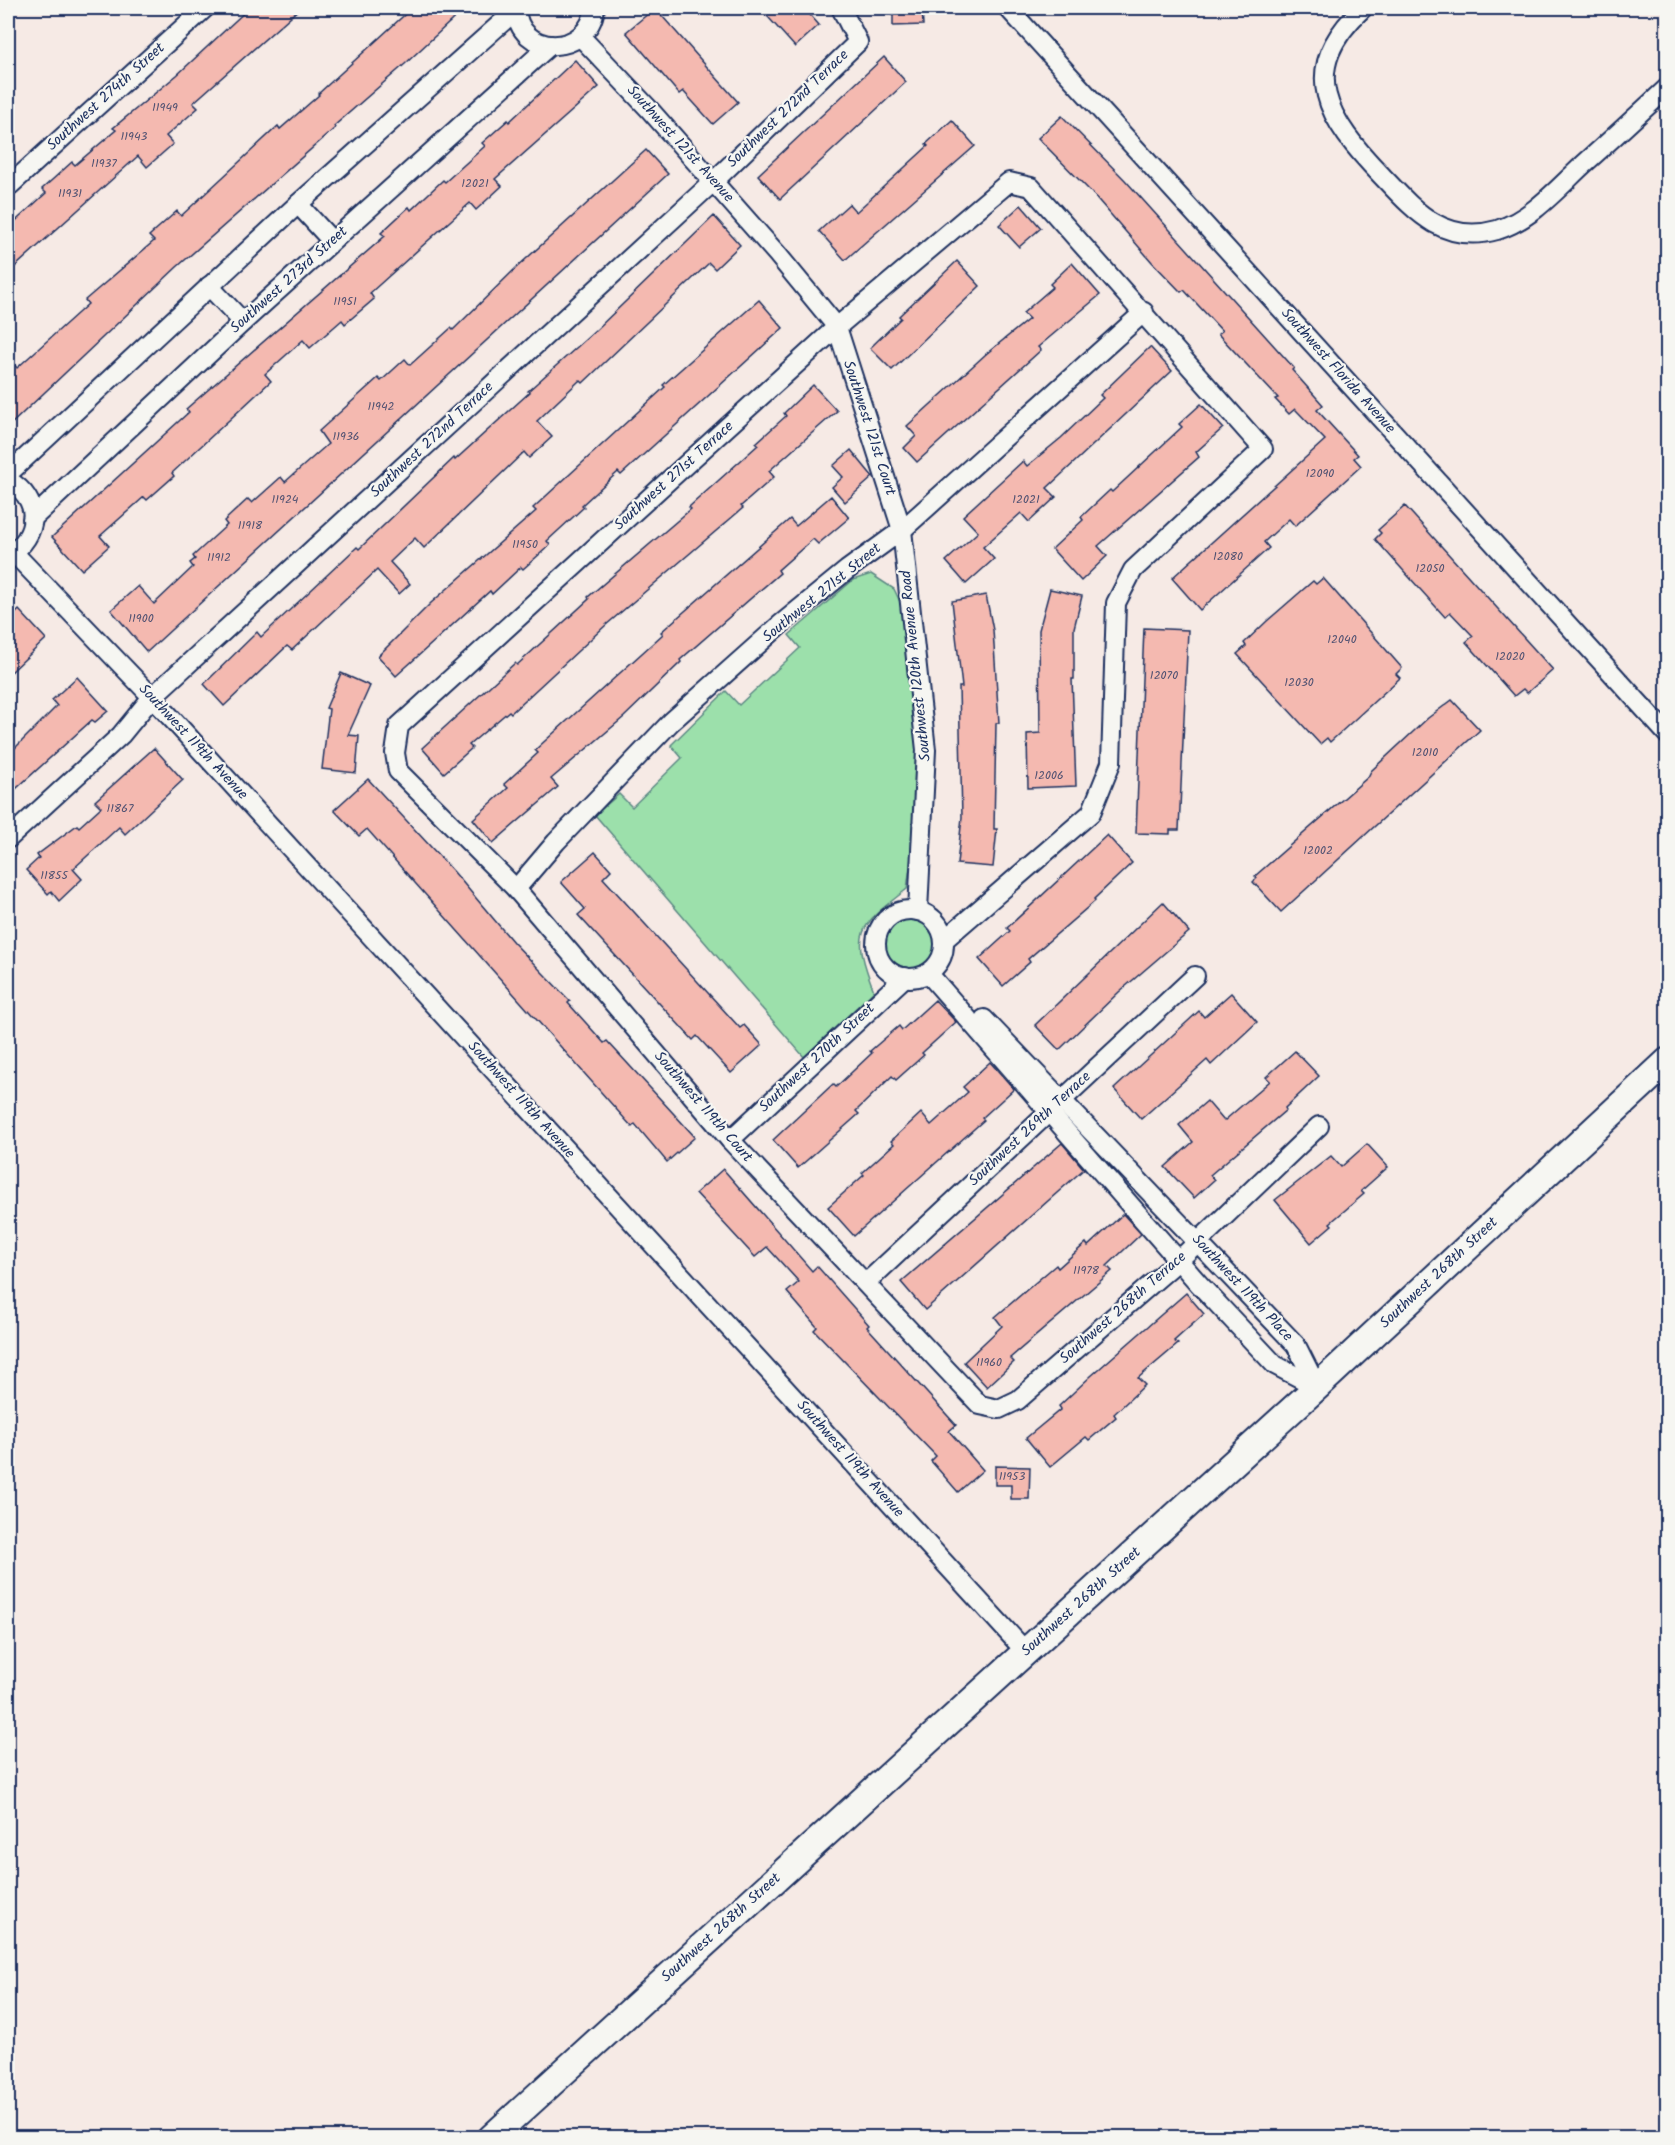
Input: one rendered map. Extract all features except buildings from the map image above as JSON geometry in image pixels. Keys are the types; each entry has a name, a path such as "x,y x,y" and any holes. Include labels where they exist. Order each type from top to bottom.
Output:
{"main road":[{"name":"Southwest 268th Street","path":"491,2138 1317,1387 1668,1061"}],"street":[{"name":"Southwest 274th Street","path":"8,187 205,8"},
{"path":"8,474 209,285 516,9 520,26 529,36 550,45 566,44 580,36 588,29 595,8"},
{"name":"Southwest 272nd Terrace","path":"8,839 121,735 152,697 713,182 858,42 841,8"},
{"name":"Southwest Florida Avenue","path":"1008,8 1668,735"},
{"path":"1363,8 1333,42 1326,66 1325,89 1330,110 1353,146 1412,208 1435,225 1464,233 1485,233 1516,222 1550,195 1668,87"},
{"name":"Southwest 121st Avenue","path":"580,36 777,254 837,327"},
{"name":"Southwest 273rd Street","path":"32,519 331,240 550,45"},
{"name":"Southwest 271st Terrace","path":"418,792 398,771 395,753 399,726 837,327 1009,182 1030,187 1144,312"},
{"path":"298,204 331,240"},
{"path":"209,285 243,322"},
{"path":"944,940 1091,813 1111,763 1116,603 1133,570 1263,449 1144,312"},
{"name":"Southwest 271st Street","path":"516,889 556,842 671,722 781,624 847,570 902,530 1144,312"},
{"name":"Southwest 121st Court","path":"837,327 902,530"},
{"path":"8,480 20,488 28,498 32,519 28,537 10,554"},
{"name":"Southwest 120th Avenue Road","path":"902,530 926,750 918,911"},
{"name":"Southwest 119th Avenue","path":"10,554 152,697 1026,1652"},
{"name":"Southwest 119th Court","path":"418,792 516,889 730,1140 980,1405 999,1409"},
{"path":"918,911 936,921 944,940 941,958 932,970 913,978 895,974 879,959 877,938 880,927 897,913 918,911"},
{"name":"Southwest 119th Place","path":"932,970 1056,1105 1198,1241 1296,1345 1317,1387"},
{"name":"Southwest 269th Terrace","path":"866,1282 1195,976"},
{"name":"Southwest 270th Street","path":"730,1140 905,978"},
{"name":"Southwest 119th Place","path":"1056,1105 1179,1260 1275,1365 1317,1387"},
{"name":"Southwest 268th Terrace","path":"999,1409 1018,1400 1179,1260 1319,1126"}],"green space":[{"path":"871,574 894,589 901,604 916,715 916,819 907,889 869,922 864,932 861,942 863,955 874,991 804,1057 595,815 619,794 632,807 682,758 671,745 726,691 739,705 800,648 789,635 853,580"},
{"path":"910,919 924,923 932,931 936,945 932,959 924,967 910,971 896,967 888,959 884,945 888,931 896,923"}]}
